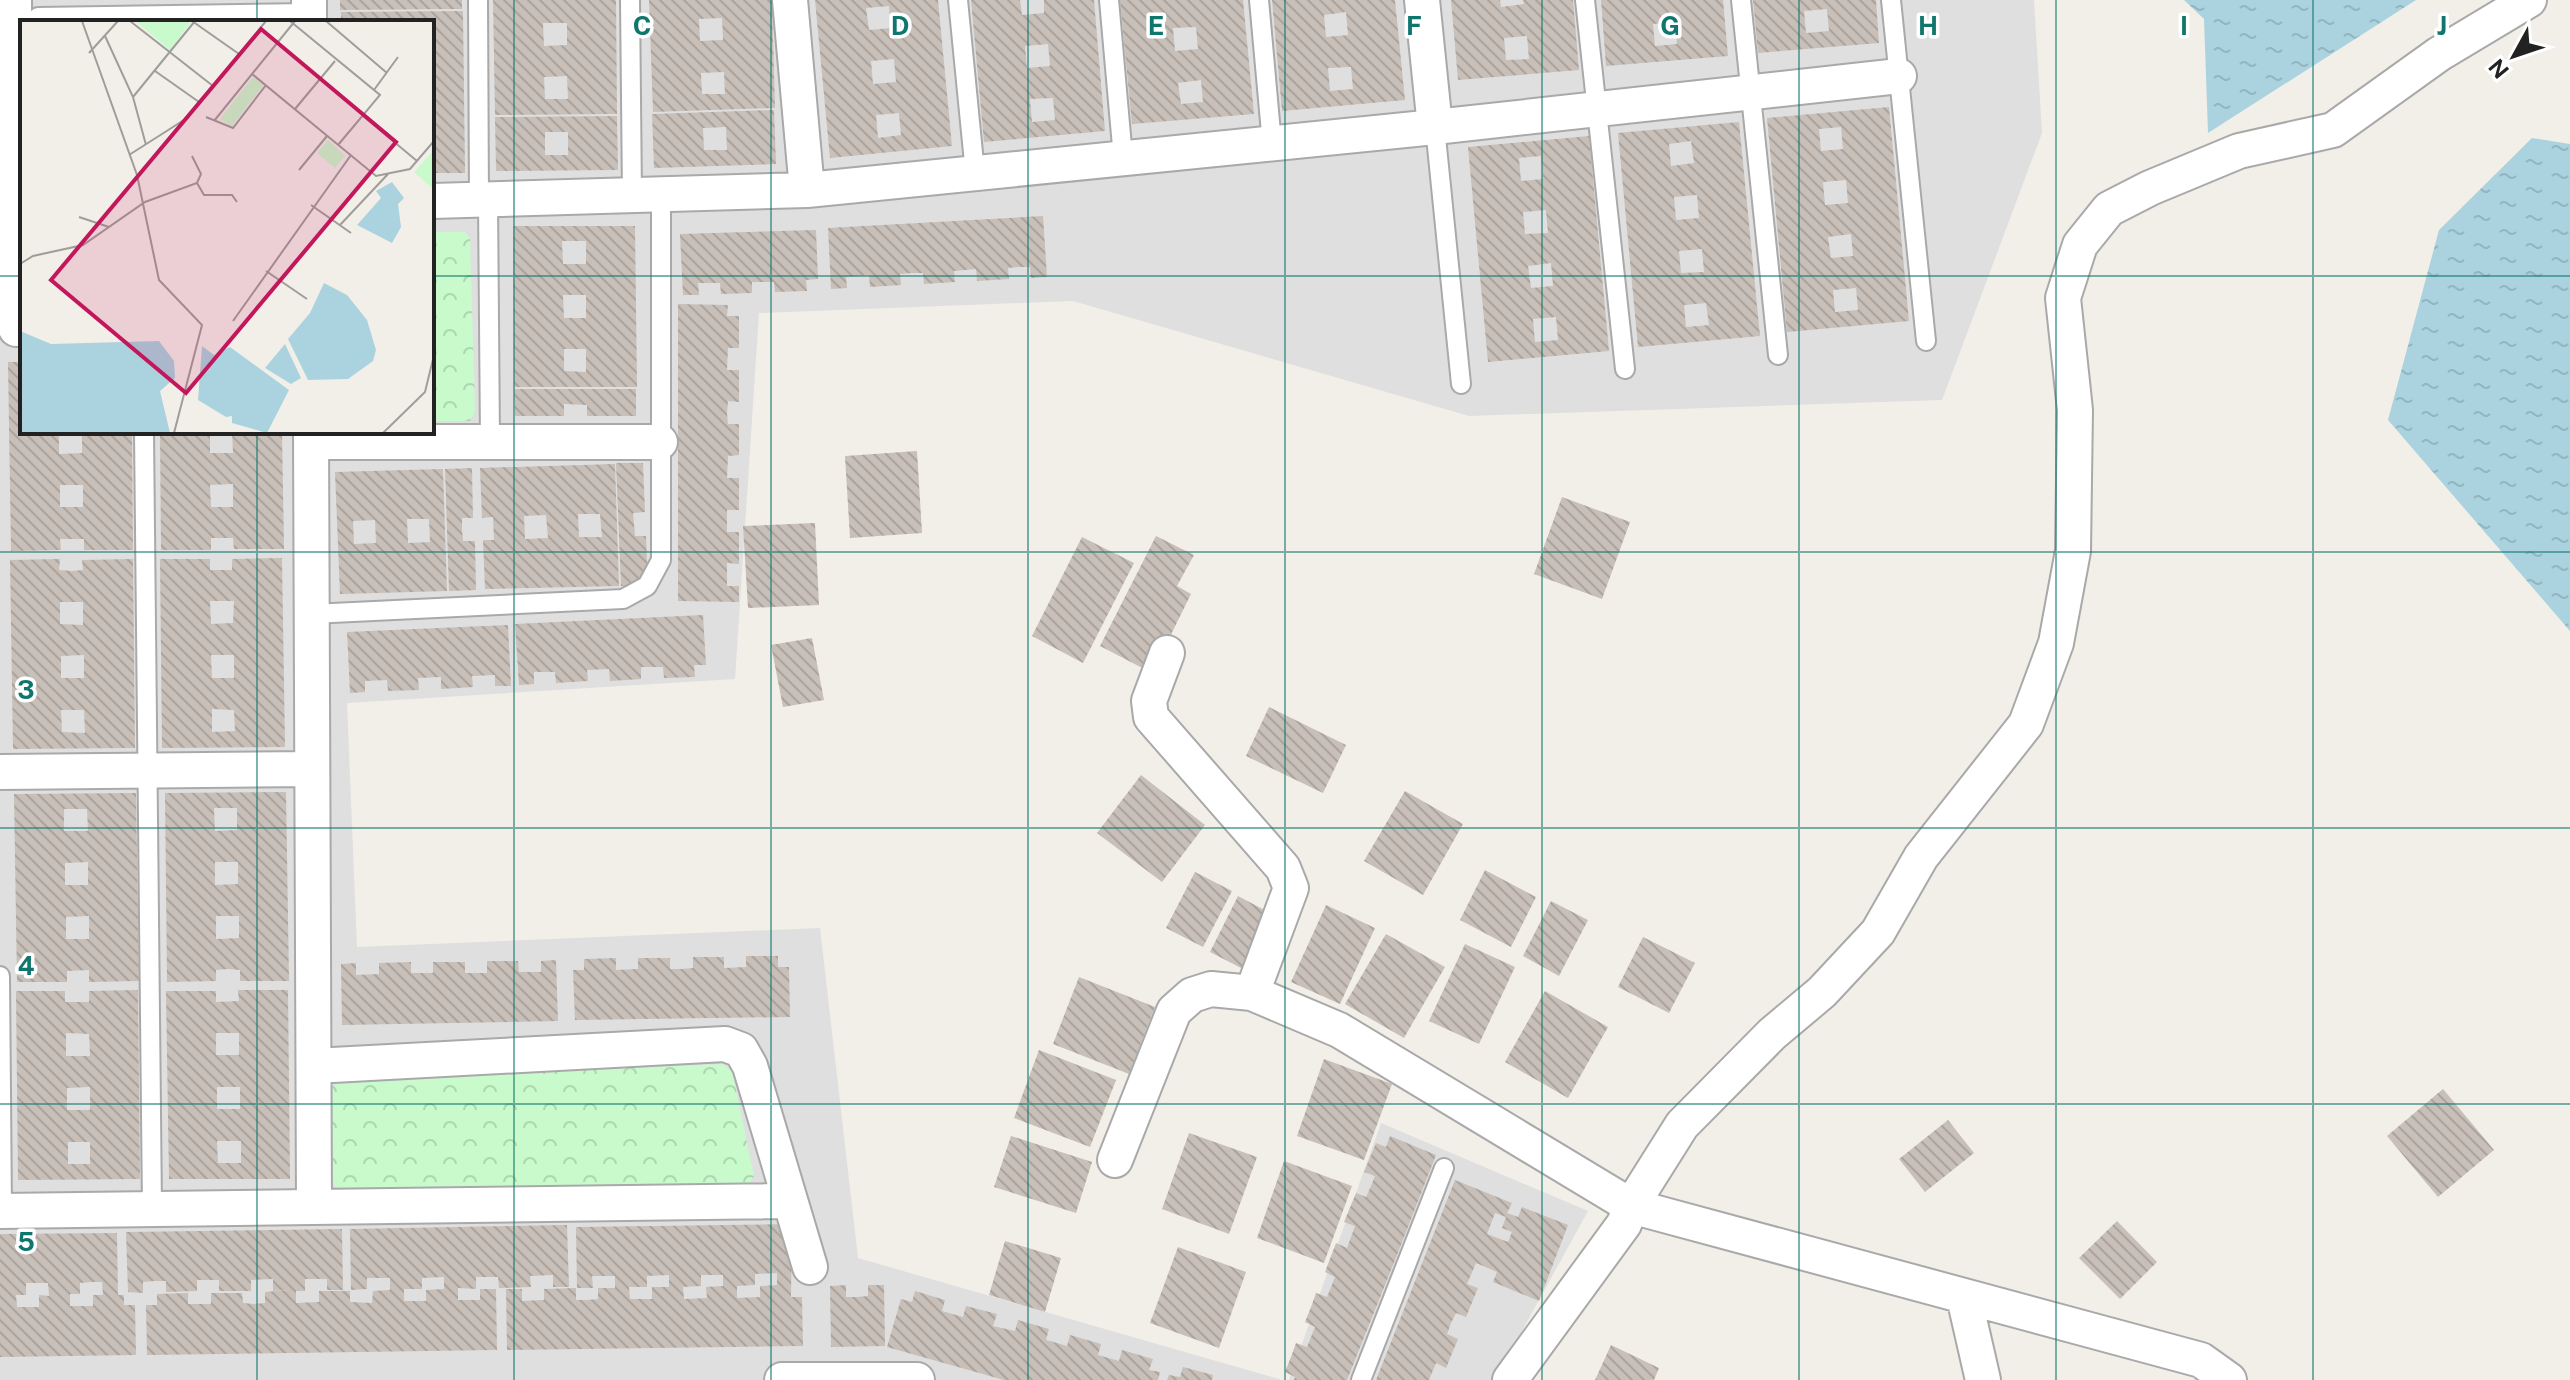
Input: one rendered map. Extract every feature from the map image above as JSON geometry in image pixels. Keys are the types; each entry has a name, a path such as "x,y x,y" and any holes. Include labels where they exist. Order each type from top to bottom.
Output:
{"street":[{"path":"790,0 807,190"},
{"path":"1422,0 1435,127"},
{"path":"1510,1380 1624,1224 1631,1206 1682,1125 1772,1034 1822,992 1878,932 1921,857 2026,724 2056,643 2073,551 2075,410 2063,298 2080,245 2109,209 2150,188 2239,151 2333,130 2439,54 2529,0"},
{"path":"434,201 807,190 1435,127 1899,76"},
{"path":"13,329 20,211"},
{"path":"314,1207 311,437 660,442"},
{"path":"1167,653 1149,701 1151,717 1283,868 1291,888 1252,993"},
{"path":"0,772 312,769"},
{"path":"1115,1160 1174,1011 1192,995 1211,989 1252,993 1339,1030 1631,1206 2201,1360 2229,1380"},
{"path":"314,1066 725,1044 741,1050 750,1066 810,1267"},
{"path":"1,1211 790,1201"},
{"path":"1964,1297 1983,1380"},
{"path":"782,1380 914,1379"}],"lane":[{"path":"478,0 490,441"},
{"path":"311,614 623,599 647,586 661,560 660,442 647,195 630,0"},
{"path":"958,0 975,173"},
{"path":"1109,0 1123,158"},
{"path":"1259,0 1272,144"},
{"path":"1585,0 1625,369"},
{"path":"1741,0 1778,355"},
{"path":"1891,0 1926,341"},
{"path":"32,10 309,12"},
{"path":"1435,127 1461,384"},
{"path":"144,434 152,1209"},
{"path":"0,976 1,1211"},
{"path":"1361,1380 1444,1168"}],"shaded area":[{"path":"0,0 2034,0 2042,133 1942,400 1469,416 1073,301 759,313 735,679 347,703 357,947 820,928 858,1258 1282,1380 0,1380"},
{"path":"1381,1123 1588,1211 1495,1380 1289,1380"}],"green space":[{"path":"434,232 465,232 470,238 475,411 470,421 434,421"},
{"path":"722,1064 732,1071 754,1176 749,1184 337,1188 329,1181 332,1088 338,1080"}],"water":[{"path":"2184,0 2416,0 2208,133 2204,19"},
{"path":"2532,138 2570,144 2570,631 2388,420 2439,230"}],"building":[{"path":"340,0 462,0 462,9 340,10"},
{"path":"493,0 616,0 617,114 495,115","holes":["543,23 567,23 567,45 544,46","567,76 568,99 545,99 544,77"]},
{"path":"649,0 772,0 775,108 653,112","holes":["722,18 723,40 700,41 699,19","724,72 725,94 702,94 701,73"]},
{"path":"815,0 938,0 952,146 830,158","holes":["889,6 891,28 869,30 866,8","894,59 896,82 873,84 871,61","899,113 901,135 878,138 876,115"]},
{"path":"971,0 1020,0 1022,15 1044,13 1044,0 1094,0 1105,131 984,142","holes":["1048,44 1050,66 1027,68 1025,46","1053,98 1055,120 1032,122 1030,99"]},
{"path":"1120,0 1243,0 1254,114 1132,124","holes":["1196,27 1198,49 1175,51 1173,28","1201,80 1203,102 1181,104 1178,83"]},
{"path":"1272,0 1395,0 1405,100 1282,111","holes":["1346,12 1348,35 1326,37 1324,15","1351,67 1353,89 1330,91 1328,68"]},
{"path":"1451,0 1500,0 1501,7 1524,4 1523,0 1573,0 1579,70 1458,80","holes":["1527,36 1529,59 1506,60 1504,38"]},
{"path":"1601,0 1723,0 1728,56 1606,66","holes":["1675,22 1677,44 1655,46 1653,24"]},
{"path":"1753,0 1876,0 1879,43 1758,53","holes":["1827,9 1829,31 1806,33 1804,11"]},
{"path":"463,11 465,173 434,173 434,20 341,20 341,12"},
{"path":"1889,107 1909,321 1787,332 1767,118","holes":["1841,127 1843,149 1821,151 1819,129","1846,180 1848,203 1825,205 1823,182","1851,234 1853,256 1831,258 1828,237","1856,288 1858,310 1835,312 1833,290"]},
{"path":"774,110 776,164 654,168 652,114","holes":["726,127 727,150 704,150 703,128"]},
{"path":"617,116 618,170 496,171 495,117","holes":["545,132 568,132 568,155 545,155"]},
{"path":"1739,122 1760,336 1638,347 1618,133","holes":["1691,141 1694,163 1671,166 1669,144","1697,195 1699,218 1676,220 1674,197","1702,249 1704,272 1681,273 1679,251","1706,303 1709,325 1686,327 1684,305"]},
{"path":"1589,136 1609,351 1488,362 1468,147","holes":["1541,156 1543,179 1521,181 1519,158","1546,210 1548,233 1525,234 1523,212","1551,263 1553,286 1531,288 1528,266","1556,317 1558,340 1535,342 1533,319"]},
{"path":"1043,216 1047,277 1031,278 1030,267 1019,267 1008,268 1009,279 977,281 976,269 954,271 955,282 924,284 923,273 912,273 900,274 901,285 870,287 869,275 846,277 847,288 831,289 828,228"},
{"path":"513,226 635,226 637,387 514,387","holes":["562,241 586,241 586,264 563,264","563,295 586,295 586,318 564,318","564,349 586,349 586,372 564,371"]},
{"path":"816,230 818,279 806,280 807,291 775,292 774,282 752,282 752,293 721,294 720,283 698,283 699,295 683,295 680,234"},
{"path":"678,304 728,305 727,316 739,316 739,348 728,348 727,370 739,370 739,402 728,401 727,413 728,424 739,424 739,455 728,456 727,478 739,478 739,510 727,510 727,532 739,532 739,564 727,563 727,586 739,586 739,602 678,601"},
{"path":"8,362 20,362 20,434 59,434 59,454 82,453 82,434 132,434 133,550 84,550 84,539 60,539 61,550 11,551","holes":["60,485 83,485 83,507 60,507"]},
{"path":"514,389 636,389 636,416 587,416 587,405 564,404 564,416 515,416"},
{"path":"160,434 210,434 210,453 233,453 232,434 282,434 284,549 234,549 233,538 211,538 211,550 161,550","holes":["233,484 233,507 211,507 210,485"]},
{"path":"917,451 922,533 850,538 845,456"},
{"path":"616,463 643,463 645,512 633,513 635,536 646,536 648,585 621,586"},
{"path":"615,464 619,586 485,589 483,540 494,540 493,517 482,518 480,468","holes":["578,514 600,514 602,537 579,537","546,515 548,538 525,539 524,516"]},
{"path":"472,468 473,518 462,518 462,529 463,541 475,541 476,590 449,591 445,469"},
{"path":"443,469 447,591 340,594 335,472","holes":["407,519 429,519 430,542 408,543","375,520 376,543 354,544 353,521"]},
{"path":"1562,497 1630,522 1602,599 1534,574"},
{"path":"815,523 819,605 748,608 743,526"},
{"path":"1156,536 1194,555 1177,586 1191,594 1152,673 1100,646"},
{"path":"1082,537 1134,563 1083,663 1032,636"},
{"path":"282,558 285,747 162,748 160,559 210,559 210,570 232,570 232,559","holes":["210,601 234,601 233,623 211,624","211,655 234,655 234,678 212,678","212,709 234,710 235,731 212,732"]},
{"path":"60,559 59,570 72,571 83,570 82,560 133,559 135,748 13,749 10,560","holes":["60,602 83,602 83,625 60,624","84,655 84,678 61,678 61,656","61,710 84,710 85,733 62,732"]},
{"path":"703,615 706,665 694,665 695,677 664,678 663,667 641,667 641,679 610,681 609,669 587,670 588,681 556,683 555,672 534,672 534,684 519,685 515,624"},
{"path":"508,625 511,686 495,686 495,675 472,676 473,687 441,689 441,677 418,678 419,690 388,691 387,680 365,681 365,692 350,693 347,632"},
{"path":"812,638 824,700 783,707 771,645"},
{"path":"1269,707 1346,745 1323,793 1246,756"},
{"path":"1141,775 1205,825 1162,882 1097,833"},
{"path":"1405,791 1463,824 1423,895 1364,861"},
{"path":"286,792 289,981 240,981 240,970 228,969 216,970 216,981 167,982 165,793","holes":["214,808 237,808 237,830 215,831","215,862 238,862 238,884 215,885","216,916 239,916 239,938 216,939"]},
{"path":"136,793 139,981 89,982 89,970 67,971 67,982 17,982 14,794","holes":["64,809 87,809 88,831 64,831","88,862 88,885 65,885 65,863","89,916 89,939 66,939 66,917"]},
{"path":"1485,870 1536,897 1511,947 1460,920"},
{"path":"1195,872 1232,891 1203,947 1166,928"},
{"path":"1238,896 1276,916 1247,971 1210,952"},
{"path":"1551,901 1588,920 1559,976 1523,956"},
{"path":"1326,905 1375,928 1340,1004 1291,982"},
{"path":"1386,934 1445,967 1404,1038 1345,1004"},
{"path":"1643,937 1695,963 1669,1013 1618,987"},
{"path":"1465,944 1515,967 1479,1044 1429,1021"},
{"path":"746,956 778,956 778,967 789,967 790,1017 575,1020 573,970 584,970 584,959 616,958 616,970 638,969 638,958 670,958 670,969 681,969 693,968 693,957 724,957 724,968 746,967"},
{"path":"556,960 558,1021 342,1025 341,964 356,963 356,975 379,974 379,963 411,962 411,973 433,973 433,962 465,962 465,973 487,973 487,961 518,961 519,972 541,972 541,961"},
{"path":"1079,977 1155,1007 1129,1074 1053,1044"},
{"path":"138,990 140,1179 18,1180 16,991 65,991 65,1002 89,1002 89,991","holes":["66,1033 89,1034 90,1056 66,1056","90,1087 90,1110 67,1110 67,1088","68,1142 90,1142 90,1164 68,1164"]},
{"path":"238,990 288,990 290,1179 169,1179 166,991 216,991 216,1002 239,1001","holes":["216,1033 239,1033 239,1055 216,1055","217,1087 240,1087 240,1109 217,1109","217,1141 241,1141 241,1163 218,1163"]},
{"path":"1545,991 1608,1027 1568,1098 1505,1062"},
{"path":"1039,1050 1116,1080 1090,1147 1014,1118"},
{"path":"1324,1059 1392,1084 1364,1160 1297,1136"},
{"path":"2443,1089 2494,1150 2438,1197 2387,1136"},
{"path":"1948,1120 1974,1153 1925,1192 1899,1159"},
{"path":"1189,1133 1257,1157 1229,1234 1162,1209"},
{"path":"1011,1136 1092,1162 1076,1213 994,1187"},
{"path":"1390,1136 1436,1155 1397,1255 1347,1380 1294,1380 1295,1377 1285,1372 1296,1343 1307,1347 1315,1327 1305,1322 1316,1293 1327,1297 1335,1277 1325,1272 1336,1243 1347,1248 1355,1226 1344,1222 1356,1193 1366,1197 1371,1186 1375,1176 1364,1172 1376,1143 1386,1147"},
{"path":"1284,1161 1352,1186 1324,1263 1257,1238"},
{"path":"1455,1180 1512,1203 1507,1213 1518,1217 1522,1207 1568,1225 1539,1301 1493,1282 1497,1272 1476,1263 1467,1284 1478,1288 1466,1317 1456,1313 1451,1323 1447,1334 1458,1339 1446,1368 1436,1363 1429,1380 1376,1380","holes":["1495,1213 1506,1217 1502,1228 1512,1232 1508,1242 1487,1234"]},
{"path":"2117,1221 2157,1262 2120,1299 2079,1258"},
{"path":"792,1224 791,1297 802,1297 803,1346 507,1350 506,1289 522,1289 522,1301 544,1300 544,1289 576,1288 576,1300 587,1300 598,1299 598,1288 615,1288 615,1276 592,1276 593,1288 577,1288 576,1227","holes":["777,1273 777,1285 760,1286 760,1297 737,1298 737,1286 755,1285 755,1274","669,1275 669,1287 652,1287 652,1299 630,1299 629,1287 647,1287 647,1276","701,1275 723,1275 723,1286 706,1287 707,1298 684,1299 683,1287 701,1286"]},
{"path":"567,1225 569,1287 553,1287 553,1275 530,1276 531,1287 499,1288 498,1277 476,1277 476,1289 458,1288 458,1300 480,1300 480,1289 496,1289 497,1350 147,1355 146,1305 157,1305 157,1294 188,1293 188,1304 211,1304 211,1293 242,1293 243,1303 254,1304 265,1303 265,1292 289,1290 273,1291 273,1279 251,1280 251,1291 219,1291 219,1280 197,1280 197,1291 166,1292 166,1281 154,1281 143,1282 143,1293 128,1292 126,1232 342,1229 343,1290 327,1290 327,1279 305,1279 305,1291 296,1291 296,1303 319,1302 319,1291 350,1291 350,1302 372,1303 373,1291 390,1290 390,1278 367,1278 367,1289 351,1290 350,1229","holes":["444,1277 444,1289 426,1290 426,1301 404,1301 404,1289 422,1289 422,1278"]},
{"path":"117,1233 118,1295 124,1295 124,1305 135,1305 136,1355 0,1357 0,1234","holes":["102,1282 103,1295 93,1295 93,1306 70,1306 70,1294 80,1294 80,1283","26,1283 48,1283 49,1296 39,1295 39,1307 17,1307 16,1295 26,1295"]},
{"path":"1005,1241 1061,1258 1045,1312 989,1295"},
{"path":"1178,1247 1246,1272 1219,1348 1150,1323"},
{"path":"846,1285 846,1297 857,1297 868,1296 868,1285 884,1285 885,1346 831,1347 830,1286"},
{"path":"915,1291 945,1300 942,1311 963,1317 966,1306 997,1314 993,1326 1015,1331 1018,1320 1049,1329 1046,1340 1067,1346 1070,1335 1101,1344 1098,1355 1119,1361 1122,1350 1153,1359 1149,1370 1160,1372 1158,1380 1004,1380 887,1347 901,1299 912,1302"},
{"path":"1611,1345 1659,1368 1654,1380 1595,1380"},
{"path":"1183,1367 1213,1375 1212,1380 1167,1380 1169,1375 1180,1377"}]}
